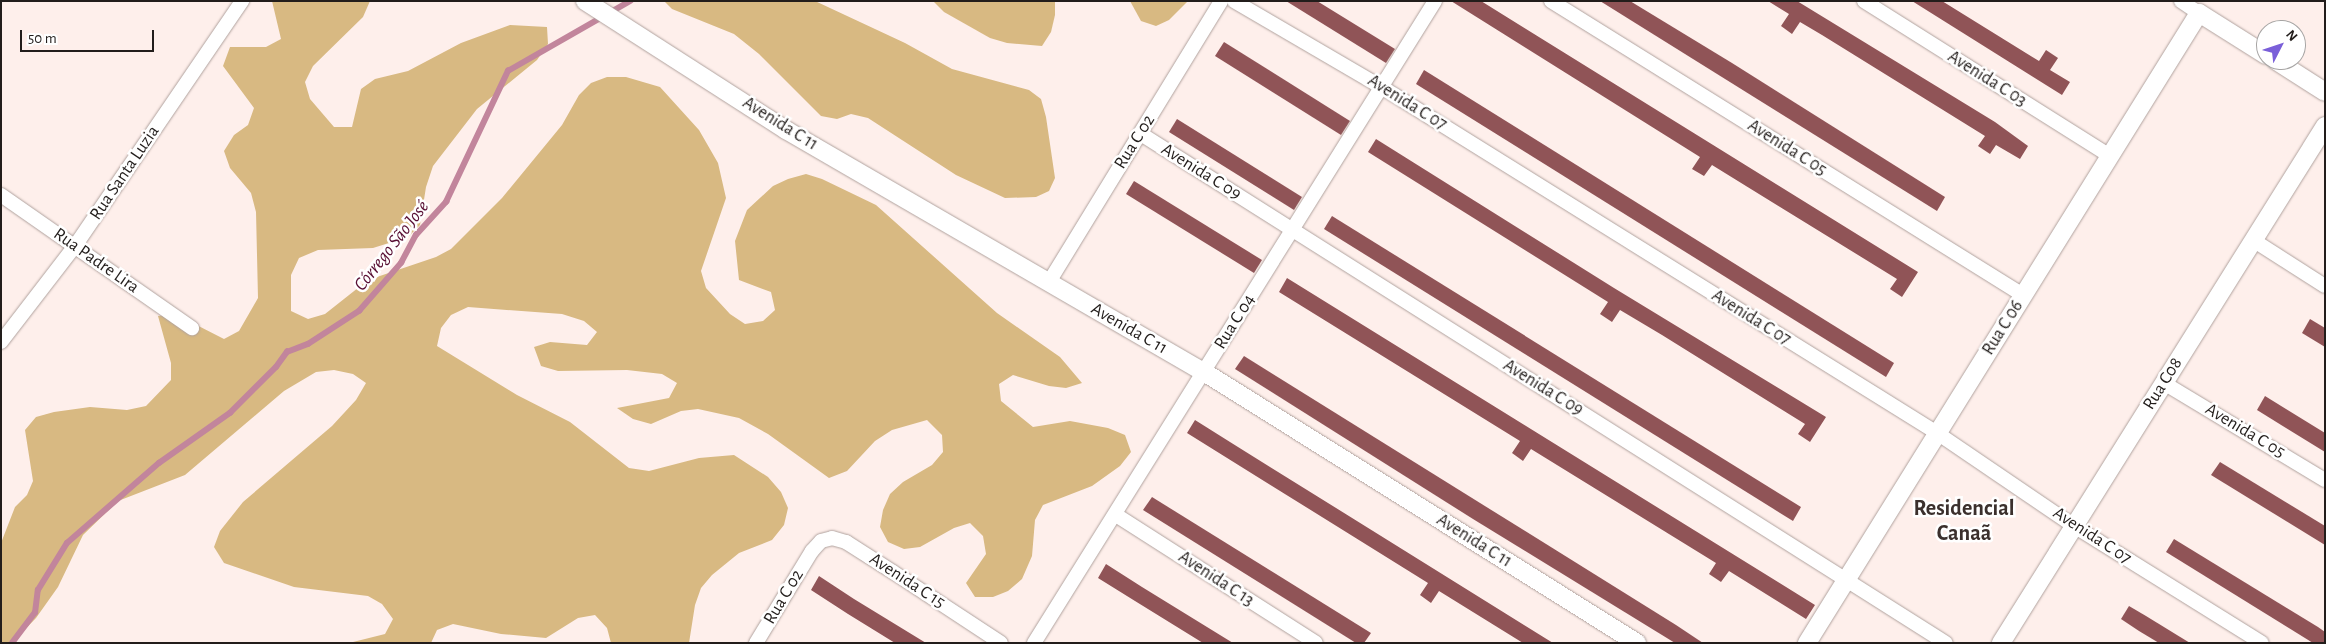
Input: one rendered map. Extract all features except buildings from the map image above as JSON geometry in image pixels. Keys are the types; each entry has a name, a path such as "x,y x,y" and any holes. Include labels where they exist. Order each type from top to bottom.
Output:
{"street":[{"name":"Rua Santa Luzia","path":"1,342 75,246 242,1"},
{"name":"Avenida C 11","path":"585,1 786,130 1204,372 1637,643"},
{"name":"Rua C 02","path":"1049,282 1141,134 1220,1"},
{"name":"Avenida C 07","path":"1234,1 1383,88 1937,434 2074,526 2262,643"},
{"name":"Rua C 04","path":"1034,643 1383,88 1435,1"},
{"name":"Avenida C 05","path":"1551,1 2023,295"},
{"name":"Avenida C 03","path":"1864,1 2110,156"},
{"path":"2181,1 2256,49"},
{"name":"Rua C 06","path":"1807,643 2199,13"},
{"path":"2290,70 2325,92"},
{"name":"Rua C08","path":"2001,643 2325,126"},
{"name":"Avenida C 09","path":"1141,134 1946,643"},
{"name":"Rua Padre Lira","path":"1,195 192,328"},
{"path":"2253,240 2325,286"},
{"name":"Avenida C 05","path":"2164,383 2325,480"},
{"name":"Avenida C 13","path":"1116,515 1316,643"},
{"name":"Avenida C 15","path":"812,551 821,541 832,538 846,542 1001,643"},
{"name":"Rua C 02","path":"756,643 812,551"}],"shaded area":[{"path":"272,1 370,1 363,17 313,66 305,82 310,99 334,127 352,127 361,89 375,79 408,71 461,43 510,25 547,27 548,44 537,60 477,109 433,166 426,187 420,225 408,237 373,248 318,250 299,258 291,275 291,311 308,319 325,314 368,280 436,257 451,249 502,198 562,125 579,95 591,83 607,77 626,77 660,87 699,130 718,163 726,198 701,271 706,288 730,314 745,324 763,321 775,310 771,292 739,280 735,241 747,210 773,186 788,179 806,174 822,179 876,205 997,313 1060,357 1082,383 1066,388 1049,386 1013,375 999,384 1001,401 1033,427 1070,421 1108,428 1125,435 1131,452 1120,466 1092,486 1043,505 1035,520 1032,556 1022,579 1008,591 993,597 975,597 966,583 986,554 983,536 970,523 954,528 920,547 904,549 888,542 880,527 883,510 890,494 903,482 932,465 943,452 942,435 927,420 892,430 875,441 847,471 829,478 768,434 739,418 698,409 681,411 651,424 633,419 617,408 669,398 677,383 662,374 627,370 558,371 541,366 534,347 550,342 587,345 597,332 584,321 562,314 468,307 451,315 441,328 437,346 517,395 570,422 629,468 649,471 699,458 734,455 768,477 781,492 788,508 784,525 772,540 739,553 712,575 701,588 695,605 689,643 611,643 607,628 595,615 578,618 546,638 501,634 453,624 437,630 431,643 349,643 385,634 393,619 382,604 368,596 294,587 224,563 214,547 220,531 243,502 332,426 356,400 366,383 353,374 334,370 316,372 284,391 185,475 118,501 83,535 58,587 36,618 12,643 1,643 1,543 15,507 27,495 33,481 25,430 36,417 54,412 90,407 127,410 146,406 171,380 171,363 158,316 175,314 224,339 239,331 258,298 256,212 251,193 230,168 224,151 234,135 248,125 254,108 223,66 230,47 266,47 281,39"},
{"path":"664,1 815,1 905,43 952,69 1029,90 1041,99 1046,117 1055,178 1049,191 1036,197 1005,198 956,175 868,118 851,114 837,119 821,116 759,54 734,34 672,9"},
{"path":"933,1 1055,1 1055,15 1051,32 1042,46 1007,43 990,38 944,12"},
{"path":"1130,1 1188,1 1169,20 1156,26 1141,21"}],"waterway":[{"name":"Córrego São José","path":"12,643 35,613 38,590 67,543 159,463 230,413 276,367 287,352 308,344 359,311 401,263 416,235 446,202 508,71 630,1"}],"district":[{"name":"Residencial Canaã","path":"1964,520"}]}
